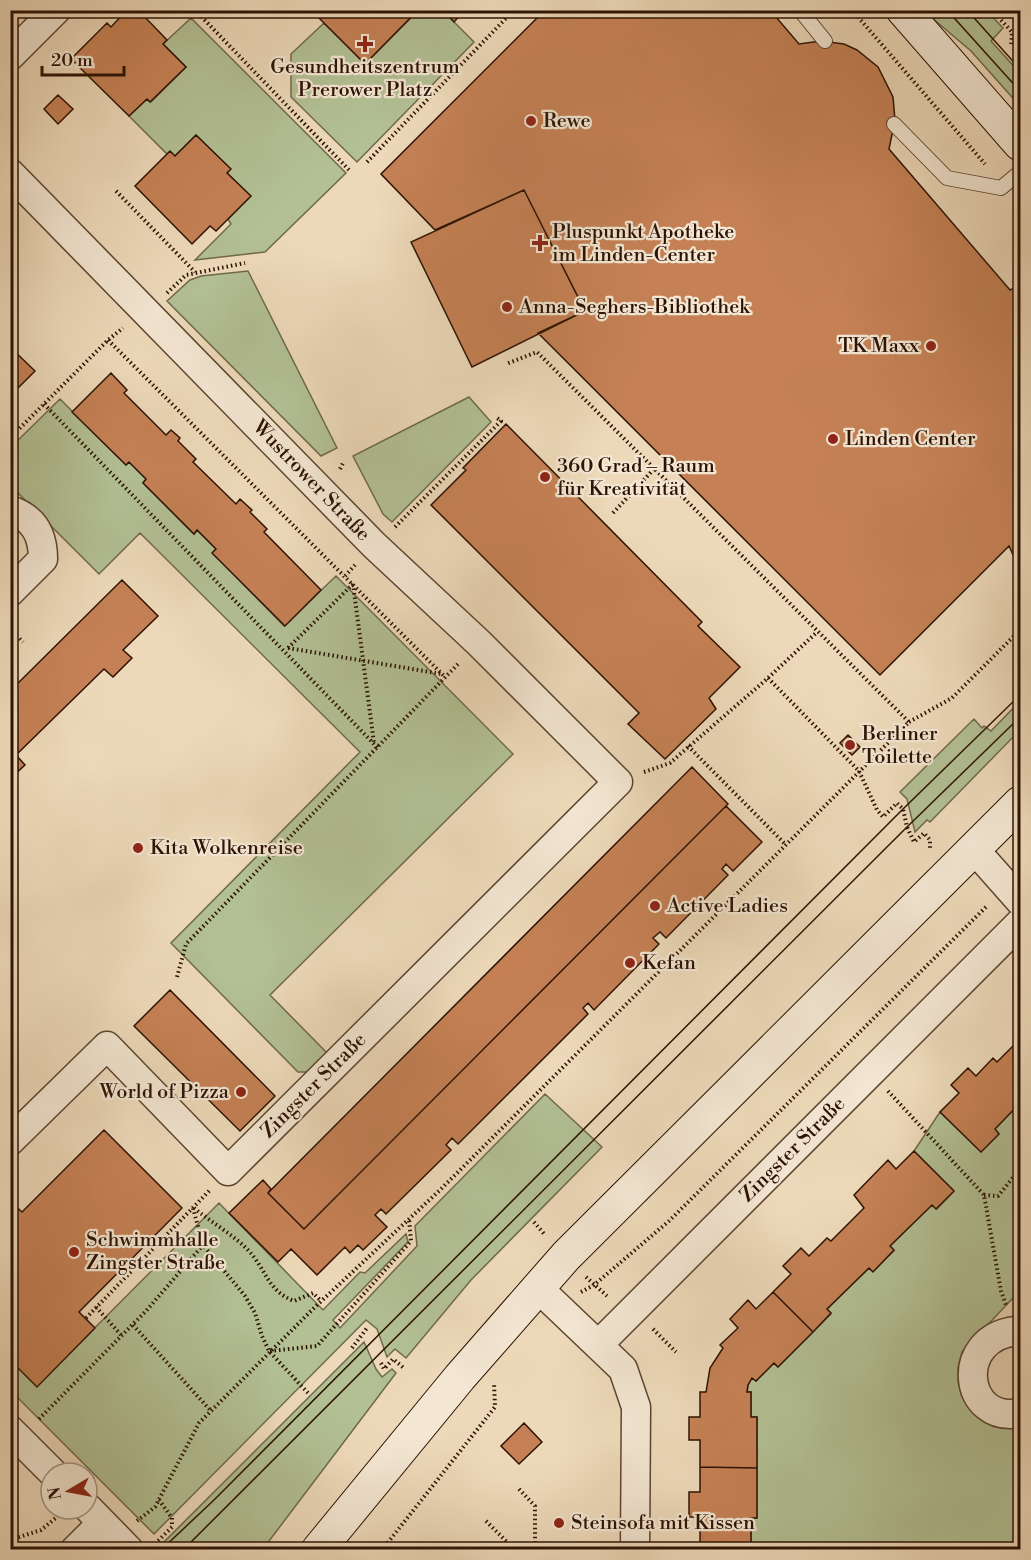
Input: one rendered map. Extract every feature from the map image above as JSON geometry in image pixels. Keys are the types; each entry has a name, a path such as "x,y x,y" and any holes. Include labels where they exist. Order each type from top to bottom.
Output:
{"street":[{"path":"10,56 56,10"},
{"path":"903,10 1020,144"},
{"name":"Wustrower Straße","path":"10,173 374,545 479,644 618,782"},
{"path":"10,510 24,515 34,524 43,547 43,559 10,592"},
{"name":"Zingster Straße","path":"10,1141 107,1046 228,1171 618,782"},
{"path":"318,1550 435,1406 547,1297 566,1256 1020,803"},
{"path":"974,849 1014,893"},
{"name":"Zingster Straße","path":"599,1344 1020,923"},
{"path":"547,1297 623,1369 636,1407 635,1550"},
{"path":"1018,1333 1004,1332 992,1337 977,1354 973,1375 979,1396 991,1410 1011,1415 1020,1413"},
{"path":"22,1427 45,1461"},
{"path":"99,1518 139,1539"},
{"path":"75,1550 91,1521"}],"lane":[{"path":"800,10 825,41"},
{"path":"894,124 947,178 1001,188 1020,172"}],"path":[{"path":"195,10 350,170"},
{"path":"367,162 514,10"},
{"path":"852,10 1004,185"},
{"path":"992,10 1012,32 1011,47"},
{"path":"116,191 195,272"},
{"path":"10,438 108,340 145,312 186,275 245,263"},
{"path":"108,340 444,676"},
{"path":"506,364 537,352 909,722"},
{"path":"44,404 286,650 376,746"},
{"path":"392,530 501,421 496,417"},
{"path":"339,470 344,461"},
{"path":"613,513 654,469"},
{"path":"286,650 353,583"},
{"path":"353,583 376,746"},
{"path":"10,629 23,642"},
{"path":"139,1539 199,1423 321,1301 409,1219 909,722 952,698 1020,630"},
{"path":"670,763 817,632"},
{"path":"177,977 186,944 444,676 479,644"},
{"path":"286,650 444,676"},
{"path":"768,678 859,771 877,810 883,817 897,803 903,809 907,827 914,842 924,833 930,840 929,854"},
{"path":"688,746 785,844"},
{"path":"547,1297 594,1285 669,1221 1014,893"},
{"path":"870,1072 984,1195 1001,1291 1018,1333"},
{"path":"984,1195 998,1196 1020,1169"},
{"path":"193,1208 247,1249 262,1267 272,1287 282,1297 294,1301 313,1293 321,1301"},
{"path":"193,1208 203,1245 245,1296 255,1313 262,1336 270,1351 308,1393"},
{"path":"86,1318 193,1208"},
{"path":"270,1351 317,1346 411,1241 409,1219"},
{"path":"534,1222 594,1285 617,1306 634,1310 676,1352"},
{"path":"22,1427 122,1336 203,1245"},
{"path":"96,1307 122,1336"},
{"path":"133,1324 211,1411"},
{"path":"352,1348 367,1328 370,1336"},
{"path":"381,1363 384,1369 393,1359 405,1369"},
{"path":"382,1550 495,1407 494,1377"},
{"path":"519,1489 535,1506 535,1550"},
{"path":"139,1539 172,1527 172,1518 159,1500"},
{"path":"10,1540 41,1530 53,1521"},
{"path":"486,1521 514,1550"}],"green space":[{"path":"418,11 443,11 474,42 357,162 291,97 291,54 324,23 365,64"},
{"path":"924,11 987,11 1003,28 991,41 1020,73 1020,106 971,51"},
{"path":"191,18 346,173 265,252 195,260 231,224 228,219 250,196 227,173 230,169 196,135 175,156 167,154 129,116 147,99 151,102 186,67 163,44"},
{"path":"248,271 337,448 321,456 167,301 190,280 201,276"},
{"path":"469,397 491,422 392,522 383,514 353,456"},
{"path":"60,399 126,465 129,462 146,479 143,483 194,534 197,530 216,549 213,553 284,626 336,576 513,754 270,995 329,1055 310,1072 298,1072 171,943 360,752 140,533 99,574 11,486 11,447"},
{"path":"1020,701 1020,730 930,822 927,820 915,832 907,799 900,792 974,719 982,728 984,726 991,731"},
{"path":"545,1094 602,1147 471,1280 406,1358 395,1349 387,1357 377,1329 366,1320 154,1534 99,1479 99,1461 81,1461 11,1391 10,1360 37,1386 219,1203 323,1310 360,1272 365,1273 406,1234 408,1242 333,1320 340,1328 417,1246 415,1226"},
{"path":"1020,1103 1020,1305 1013,1298 962,1352 958,1367 958,1382 962,1397 973,1412 986,1420 1020,1424 1020,1549 748,1549 747,1543 751,1543 751,1518 757,1518 757,1417 751,1417 751,1392 747,1392 752,1378 756,1381 774,1363 778,1367 831,1314 827,1309 869,1268 873,1271 894,1251 890,1246 932,1205 937,1209 954,1191 914,1151 940,1112 981,1152 999,1134 995,1129"},
{"path":"364,1342 382,1377 392,1369 396,1373 263,1549 170,1549 163,1543"}],"building":[{"path":"127,10 138,10 167,40 163,44 186,67 150,102 147,99 129,116 71,59 107,23 111,27"},
{"name":"Gesundheitszentrum Prerower Platz","path":"311,10 418,10 365,64"},
{"path":"443,10 465,10 454,22"},
{"name":"Linden Center","path":"545,10 770,10 799,44 821,41 844,44 857,50 878,67 893,97 895,120 889,149 1010,290 1020,285 1020,570 1009,546 880,675 538,333 585,311 524,190 435,230 381,174"},
{"path":"58,95 73,109 58,124 44,109"},
{"path":"196,135 231,169 227,173 251,196 216,231 210,226 192,244 135,186 170,151 175,156"},
{"path":"524,190 585,311 472,367 411,242"},
{"path":"10,347 35,371 10,396"},
{"path":"111,373 127,390 124,393 166,435 171,430 180,438 178,441 196,459 193,462 236,504 240,499 252,510 250,512 267,529 264,532 321,590 285,626 212,553 216,549 197,530 194,534 143,483 146,479 129,462 126,465 72,412"},
{"path":"506,424 702,622 698,626 740,667 709,698 716,709 665,759 628,724 639,713 431,505 466,470 463,468"},
{"path":"122,580 158,616 123,650 132,658 113,677 104,669 16,755 25,765 10,779 10,691"},
{"name":"Berliner Toilette","path":"848,735 860,747 852,755 840,743"},
{"path":"692,767 728,804 304,1229 268,1193"},
{"path":"726,806 762,842 733,871 726,864 722,869 728,875 666,938 660,932 653,938 659,944 594,1010 588,1003 583,1008 588,1014 458,1144 452,1138 446,1145 451,1150 386,1214 381,1209 375,1215 387,1227 363,1250 358,1245 350,1253 345,1247 317,1275 291,1249 278,1262 229,1213 263,1180 271,1189 268,1193 304,1229"},
{"path":"170,990 275,1096 240,1131 134,1026"},
{"path":"1020,1039 1020,1103 995,1129 999,1134 981,1152 940,1112 959,1093 951,1085 968,1068 976,1076 993,1058 997,1062"},
{"name":"Schwimmhalle Zingster Straße","path":"104,1130 182,1208 79,1312 95,1328 37,1387 10,1360 10,1201 22,1212"},
{"path":"914,1151 954,1191 936,1209 932,1205 890,1246 894,1250 873,1272 869,1268 827,1309 831,1313 813,1332 773,1292 791,1274 783,1266 801,1248 809,1256 827,1238 831,1241 864,1208 854,1195 888,1160 896,1169"},
{"path":"773,1292 813,1332 778,1367 774,1363 756,1381 752,1378 748,1385 747,1392 751,1392 751,1417 757,1417 757,1468 700,1467 700,1440 689,1440 689,1417 700,1417 700,1392 706,1392 710,1368 723,1348 720,1345 738,1328 730,1319 748,1300 756,1309"},
{"path":"524,1423 542,1442 519,1464 501,1446"},
{"path":"700,1467 757,1468 757,1518 751,1518 751,1543 747,1543 748,1550 707,1550 705,1543 700,1543 700,1517 689,1517 689,1492 700,1492"}],"tram line":[{"path":"947,10 1020,91"},
{"path":"967,10 1020,69"},
{"path":"161,1550 214,1500 903,809 1020,695"},
{"path":"183,1550 1020,717"}],"place":[{"name":"Gesundheitszentrum Prerower Platz","path":"365,44"},
{"name":"Rewe","path":"531,121"},
{"name":"Pluspunkt Apotheke im Linden-Center","path":"540,243"},
{"name":"Anna-Seghers-Bibliothek","path":"507,307"},
{"name":"TK Maxx","path":"931,346"},
{"name":"Linden Center","path":"833,439"},
{"name":"360 Grad – Raum für Kreativität","path":"545,477"},
{"name":"Berliner Toilette","path":"850,745"},
{"name":"Kita Wolkenreise","path":"138,848"},
{"name":"Active Ladies","path":"655,906"},
{"name":"Kefan","path":"630,963"},
{"name":"World of Pizza","path":"241,1092"},
{"name":"Schwimmhalle Zingster Straße","path":"74,1252"},
{"name":"Steinsofa mit Kissen","path":"559,1523"}]}
